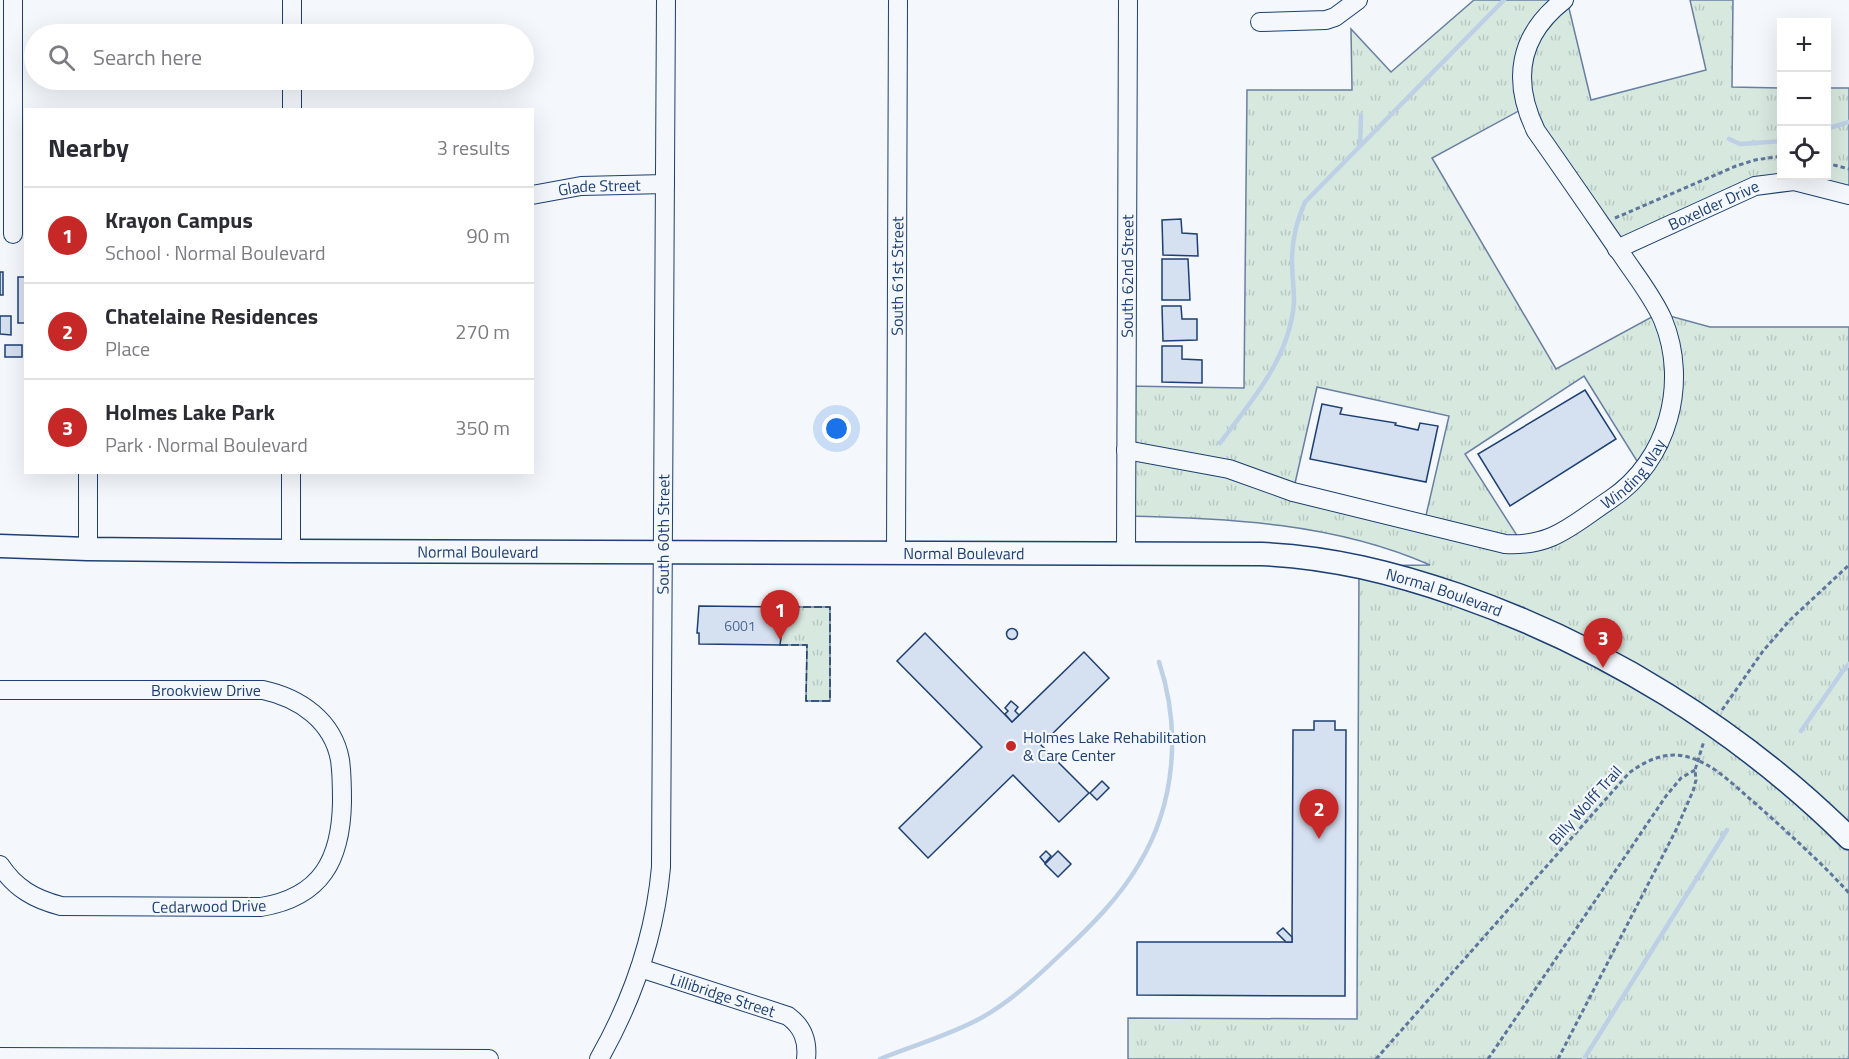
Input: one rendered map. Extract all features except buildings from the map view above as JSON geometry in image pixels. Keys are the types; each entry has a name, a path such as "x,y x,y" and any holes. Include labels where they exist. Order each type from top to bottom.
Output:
{"main road":[{"name":"Normal Boulevard","path":"0,546 291,551 1285,555 1327,560 1388,573 1485,605 1566,639 1638,677 1712,724 1766,763 1849,838"}],"street":[{"path":"13,0 13,234"},
{"path":"292,0 292,24"},
{"name":"South 60th Street","path":"599,1059 624,1009 640,968 656,908 661,867 666,0"},
{"name":"South 61st Street","path":"896,554 898,0"},
{"name":"South 62nd Street","path":"1126,554 1128,0"},
{"path":"1260,22 1326,20 1335,17 1358,0"},
{"name":"Winding Way","path":"1126,450 1229,469 1293,492 1505,544 1523,545 1541,542 1557,535 1616,496 1634,479 1649,460 1661,439 1669,416 1674,393 1671,344 1654,304 1536,131 1527,113 1521,75 1529,42 1538,25 1551,10 1564,0"},
{"path":"292,90 292,108"},
{"name":"Boxelder Drive","path":"1617,249 1755,186 1794,181 1849,195"},
{"name":"Glade Street","path":"534,195 582,186 665,184"},
{"path":"88,474 88,549"},
{"path":"291,474 291,551"},
{"name":"Brookview Drive","path":"0,690 263,690 278,693 304,705 327,729 340,760 342,798"},
{"name":"Cedarwood Drive","path":"0,865 12,881 25,892 42,901 75,908 276,905 294,898 323,874 338,844 342,798"},
{"name":"Lillibridge Street","path":"640,968 788,1016 802,1029 807,1045 806,1059"},
{"path":"0,1057 489,1059"}],"path":[{"path":"1600,224 1736,166 1777,157"},
{"path":"1831,164 1849,169"},
{"path":"1558,1059 1676,830 1693,790 1696,780 1695,770 1712,724 1770,643 1790,620 1849,565"},
{"name":"Billy Wolff Trail","path":"1376,1059 1629,773 1642,763 1664,756 1677,755 1698,760 1718,772 1808,850 1849,893"},
{"path":"1488,1059 1666,796 1681,778 1695,770"}],"green space":[{"path":"1474,0 1567,0 1591,100 1706,70 1690,0 1733,0 1732,87 1777,88 1777,180 1831,180 1831,88 1849,88 1849,195 1774,182 1617,249 1526,107 1432,158 1556,369 1659,313 1710,327 1849,327 1849,1059 1128,1059 1128,1018 1357,1019 1359,566 1430,565 1357,540 1319,532 1242,521 1126,516 1126,386 1244,388 1247,90 1352,90 1351,29 1391,72","holes":["1584,376 1642,469 1541,542 1523,545 1465,454","1317,387 1449,416 1424,524 1293,492"]},
{"path":"781,607 830,607 830,701 806,701 807,645 780,645 783,620 780,619"}],"waterway":[{"path":"1220,443 1268,377 1285,342 1294,302 1293,245 1297,223 1305,202 1504,0"},
{"path":"1360,146 1361,115"},
{"path":"1831,127 1849,122"},
{"path":"1729,139 1740,144 1777,141"},
{"path":"880,1059 956,1030 1003,1004 1033,980 1083,933 1114,900 1131,876 1151,841 1161,816 1171,765 1170,713 1159,662"},
{"path":"1801,731 1849,664"},
{"path":"1584,1059 1727,830"}],"fence":[{"path":"780,645 807,645 806,701 830,701 830,607 781,607"}],"place":[{"name":"Krayon Campus","path":"780,640"},
{"name":"Holmes Lake Park","path":"1603,668"},
{"name":"Holmes Lake Rehabilitation & Care Center","path":"1011,746"},
{"name":"Chatelaine Residences","path":"1319,839"}]}
